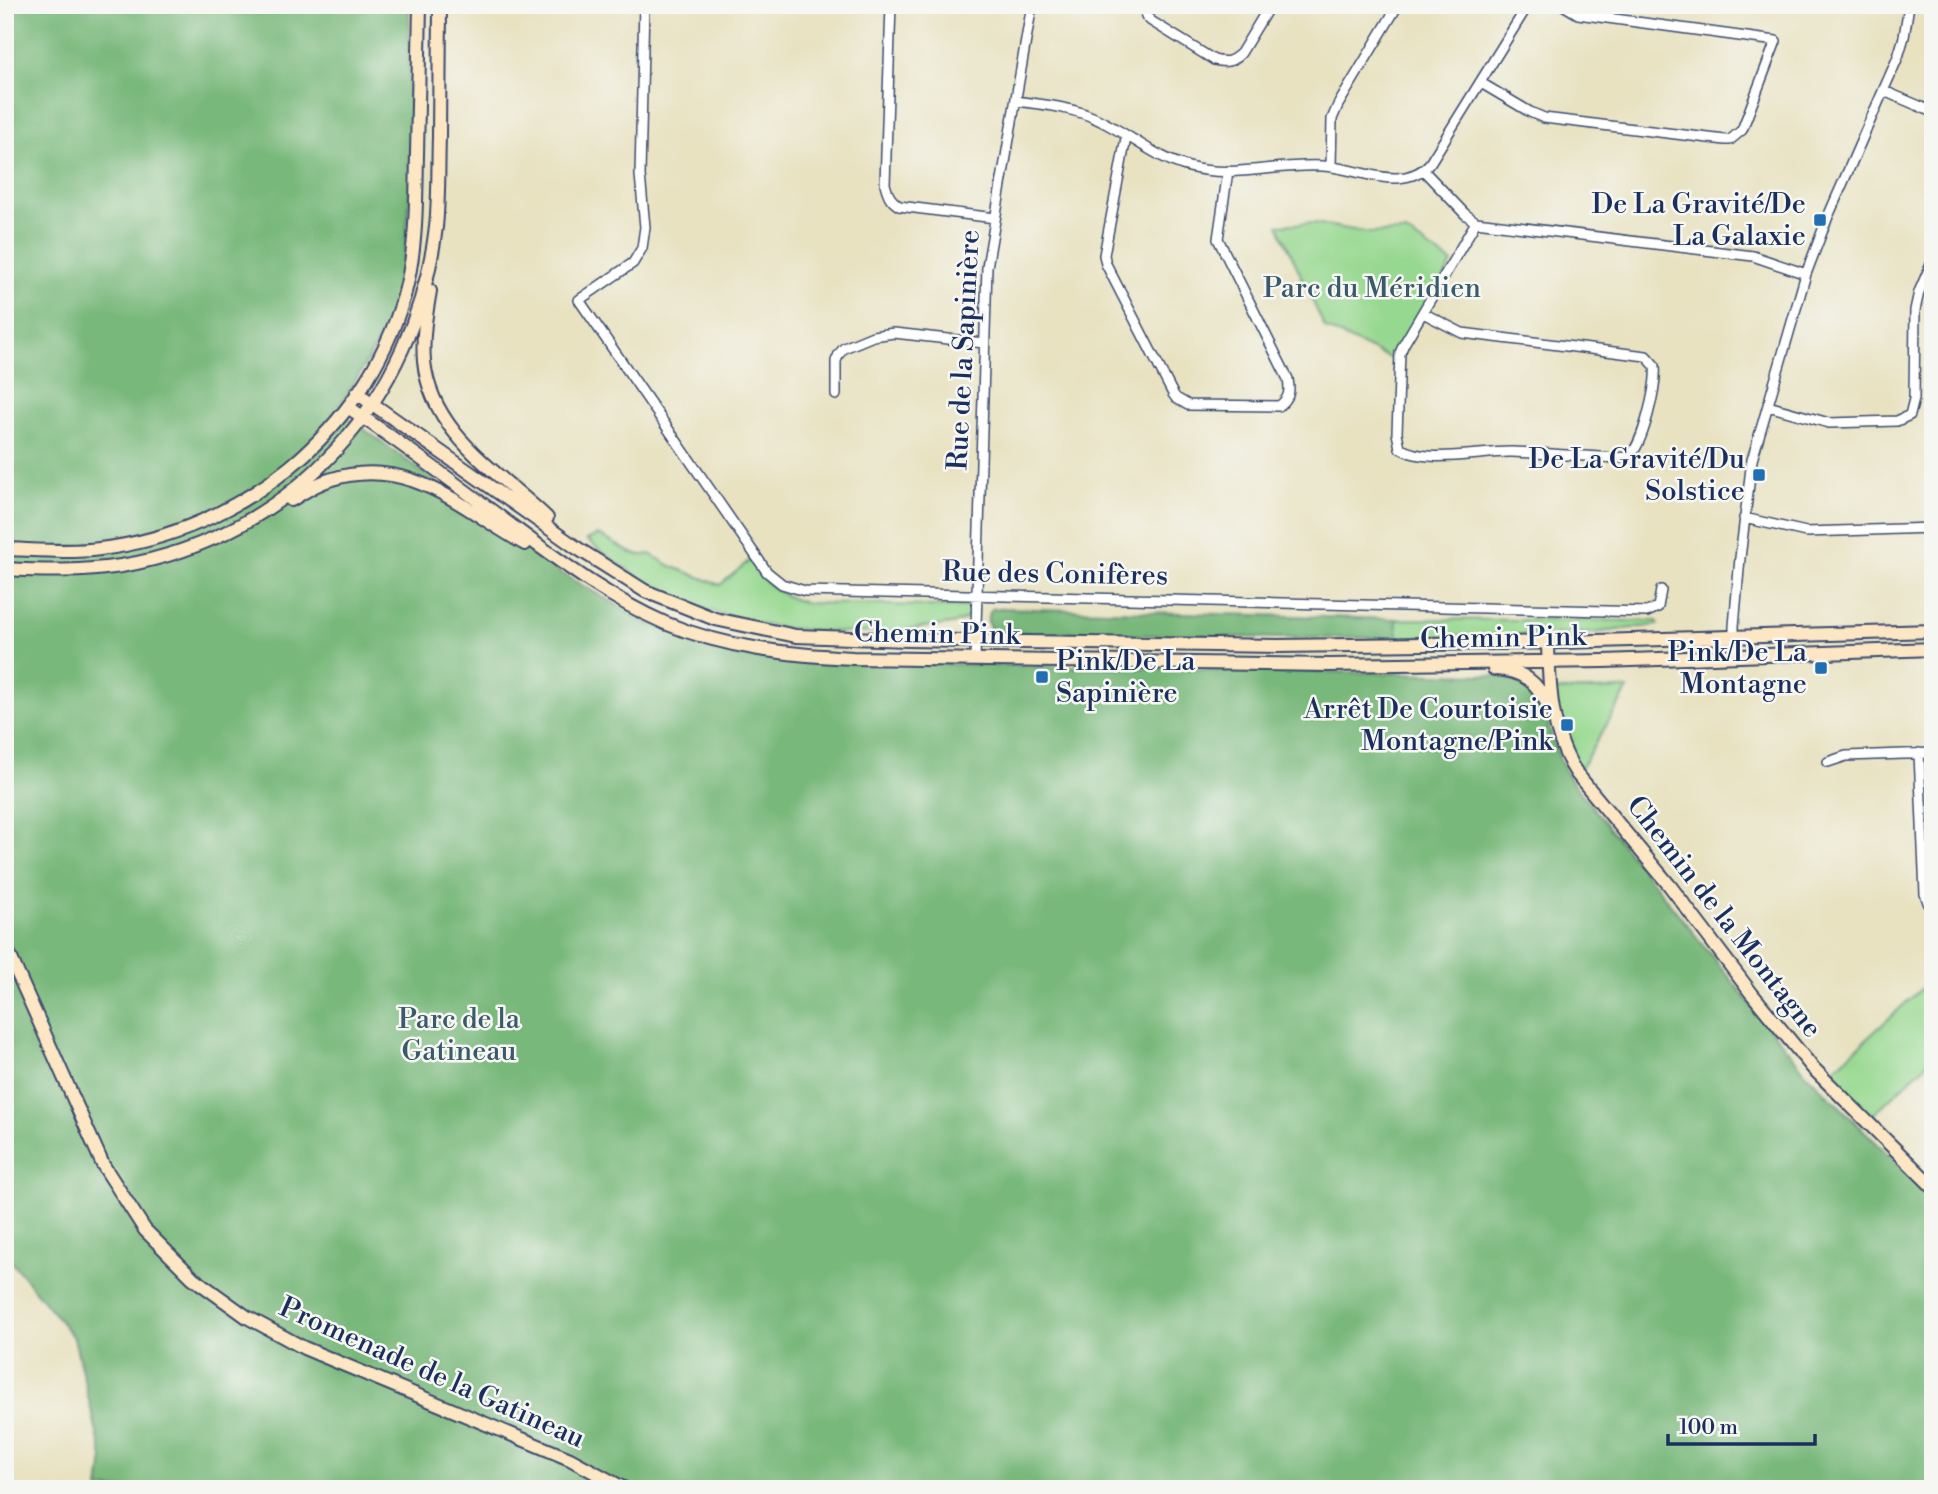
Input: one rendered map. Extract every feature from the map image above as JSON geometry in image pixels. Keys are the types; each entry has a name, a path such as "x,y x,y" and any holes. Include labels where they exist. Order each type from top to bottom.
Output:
{"main road":[{"path":"5,549 102,549 151,539 193,524 239,503 284,474 326,434 348,407 392,330 412,260 416,217 420,5"},
{"path":"440,5 436,227 423,349 427,379 434,401 455,435 577,548"},
{"path":"253,519 315,472 364,417 373,403 396,365 410,334 427,273 436,227"},
{"name":"Chemin Pink","path":"358,393 577,548 645,591 685,609 742,626 815,638 1253,646 1548,643 1933,631"},
{"name":"Chemin Pink","path":"348,407 571,570 665,623 736,645 813,656 1329,665 1548,662 1933,649"},
{"path":"5,578 96,569 146,561 177,552 203,543 253,519 327,480 363,474 388,474 410,478 433,487 571,570"},
{"path":"5,569 96,569"},
{"name":"Chemin de la Montagne","path":"1548,643 1556,724 1566,756 1577,774 1671,886 1752,994 1823,1079 1933,1186"},
{"path":"1329,665 1502,669 1520,673 1528,677 1539,690 1556,724"},
{"name":"Promenade de la Gatineau","path":"5,946 103,1165 145,1230 193,1278 247,1317 304,1348 570,1459 625,1489"}],"street":[{"name":"Rue des Conifères","path":"644,5 640,175 645,227 642,248 632,263 579,300 767,572 775,579 804,591 1647,612 1658,607 1661,590"},
{"path":"891,5 885,184 887,194 891,201 899,206 995,218"},
{"name":"Rue de la Sapinière","path":"975,659 986,267 1032,5"},
{"path":"1144,5 1146,16 1151,21 1214,60 1222,62 1235,59 1241,53 1270,5"},
{"path":"1331,166 1332,119 1398,5"},
{"path":"1016,101 1081,113 1103,122 1126,138 1175,162 1201,170 1331,166 1387,177 1405,176 1424,171 1528,5"},
{"path":"1481,83 1530,112 1564,121 1724,140 1730,140 1742,130 1776,41 1578,14 1563,5"},
{"path":"1734,656 1744,519 1752,460 1806,274 1827,219 1884,91 1904,37 1909,5"},
{"path":"1884,91 1933,112"},
{"path":"1126,138 1104,255 1106,264 1173,394 1188,404 1279,406 1286,401 1289,394 1288,379 1219,239 1228,171"},
{"path":"1424,171 1476,222 1753,256 1806,274"},
{"path":"1423,313 1462,333 1646,356 1655,366 1655,382 1637,448 1628,457 1615,458 1510,452 1476,456 1407,452 1401,448 1396,433 1398,362 1404,344 1476,222"},
{"path":"1768,406 1829,423 1897,421 1910,415 1914,399 1916,301 1933,260"},
{"path":"836,395 836,361 839,354 844,348 873,336 894,332 984,343"},
{"path":"1744,519 1806,532 1933,528"},
{"path":"1919,753 1925,894 1933,916"},
{"path":"1828,762 1846,756 1933,753"}],"green space":[{"name":"Parc de la Gatineau","path":"5,5 409,5 411,175 406,244 397,294 381,338 338,410 559,572 647,622 689,638 753,653 804,661 1483,675 1507,678 1523,685 1535,696 1542,709 1569,778 1806,1073 1933,1199 1933,1489 99,1489 103,1458 74,1338 5,1254"},
{"name":"Parc du Méridien","path":"1314,223 1370,233 1406,232 1452,263 1398,362 1325,328 1278,225"},
{"path":"597,535 629,552 650,554 671,566 720,585 750,560 773,588 806,603 970,607 970,615 966,619 949,624 882,632 803,630 769,626 736,618 674,596 615,562 587,540"},
{"path":"992,609 1396,619 1398,638 998,632 991,630 988,619"},
{"path":"1396,619 1657,621 1658,625 1593,633 1398,638"},
{"path":"1628,689 1577,774 1550,691"},
{"path":"1922,988 1933,999 1933,1058 1865,1122 1823,1079"}],"place":[{"name":"De La Gravité/De La Galaxie","path":"1820,220"},
{"name":"De La Gravité/Du Solstice","path":"1759,475"},
{"name":"Pink/De La Montagne","path":"1821,668"},
{"name":"Pink/De La Sapinière","path":"1042,677"},
{"name":"Arrêt De Courtoisie Montagne/Pink","path":"1567,725"}]}
